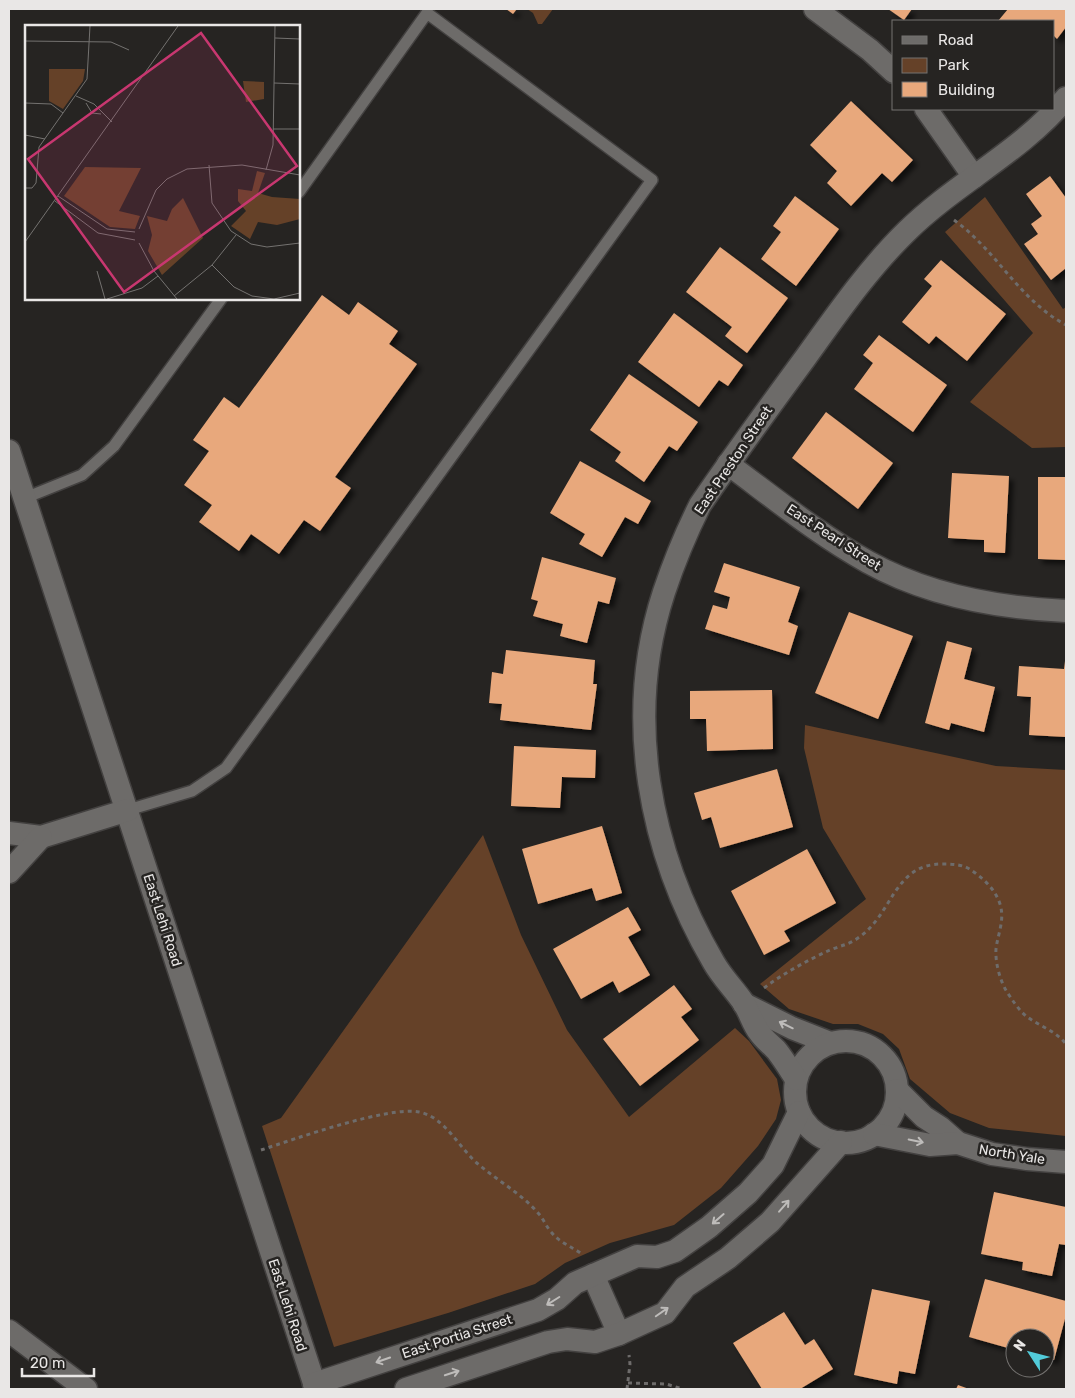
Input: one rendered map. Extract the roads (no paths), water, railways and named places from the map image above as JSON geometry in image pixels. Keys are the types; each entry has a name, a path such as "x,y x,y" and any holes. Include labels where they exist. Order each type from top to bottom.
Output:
{"street":[{"path":"815,9 870,50 892,70"},
{"name":"East Preston Street","path":"796,1080 777,1051 759,1033 744,1004 715,964 675,884 661,840 648,782 644,738 646,683 663,594 681,544 700,505 856,289 908,230 974,177 1011,152 1054,113 1066,98"},
{"path":"927,110 974,177"},
{"name":"East Lehi Road","path":"9,451 315,1386"},
{"name":"East Pearl Street","path":"728,464 812,526 868,562 903,578 942,592 987,604 1034,610 1066,611"},
{"path":"9,833 41,837 128,810"},
{"path":"9,872 41,837"},
{"name":"East Preston Street","path":"744,1004 792,1028 830,1043"},
{"path":"845,1041 861,1043 875,1050 886,1061 894,1074 897,1090 894,1107 887,1122 874,1134 859,1141 842,1142 828,1140 806,1124 799,1112 795,1096 796,1080 803,1064 815,1051 830,1043 845,1041"},
{"name":"North Yale","path":"897,1090 924,1117 941,1128 958,1143"},
{"name":"East Portia Street","path":"315,1386 538,1310 557,1300 575,1283 637,1256 657,1256 675,1251 710,1227 748,1193 773,1165 799,1112"},
{"name":"North Yale","path":"874,1134 930,1144 958,1143 992,1154 1026,1160 1066,1162"},
{"path":"406,1389 548,1342 567,1339 595,1342 619,1334 665,1313 685,1287 728,1258 770,1222 842,1142"},
{"path":"593,1275 619,1334"},
{"path":"9,1331 86,1389"}],"lane":[{"path":"128,810 192,791 226,768 652,180 427,13 300,191"},
{"path":"25,498 82,475 114,446 220,300"}]}
